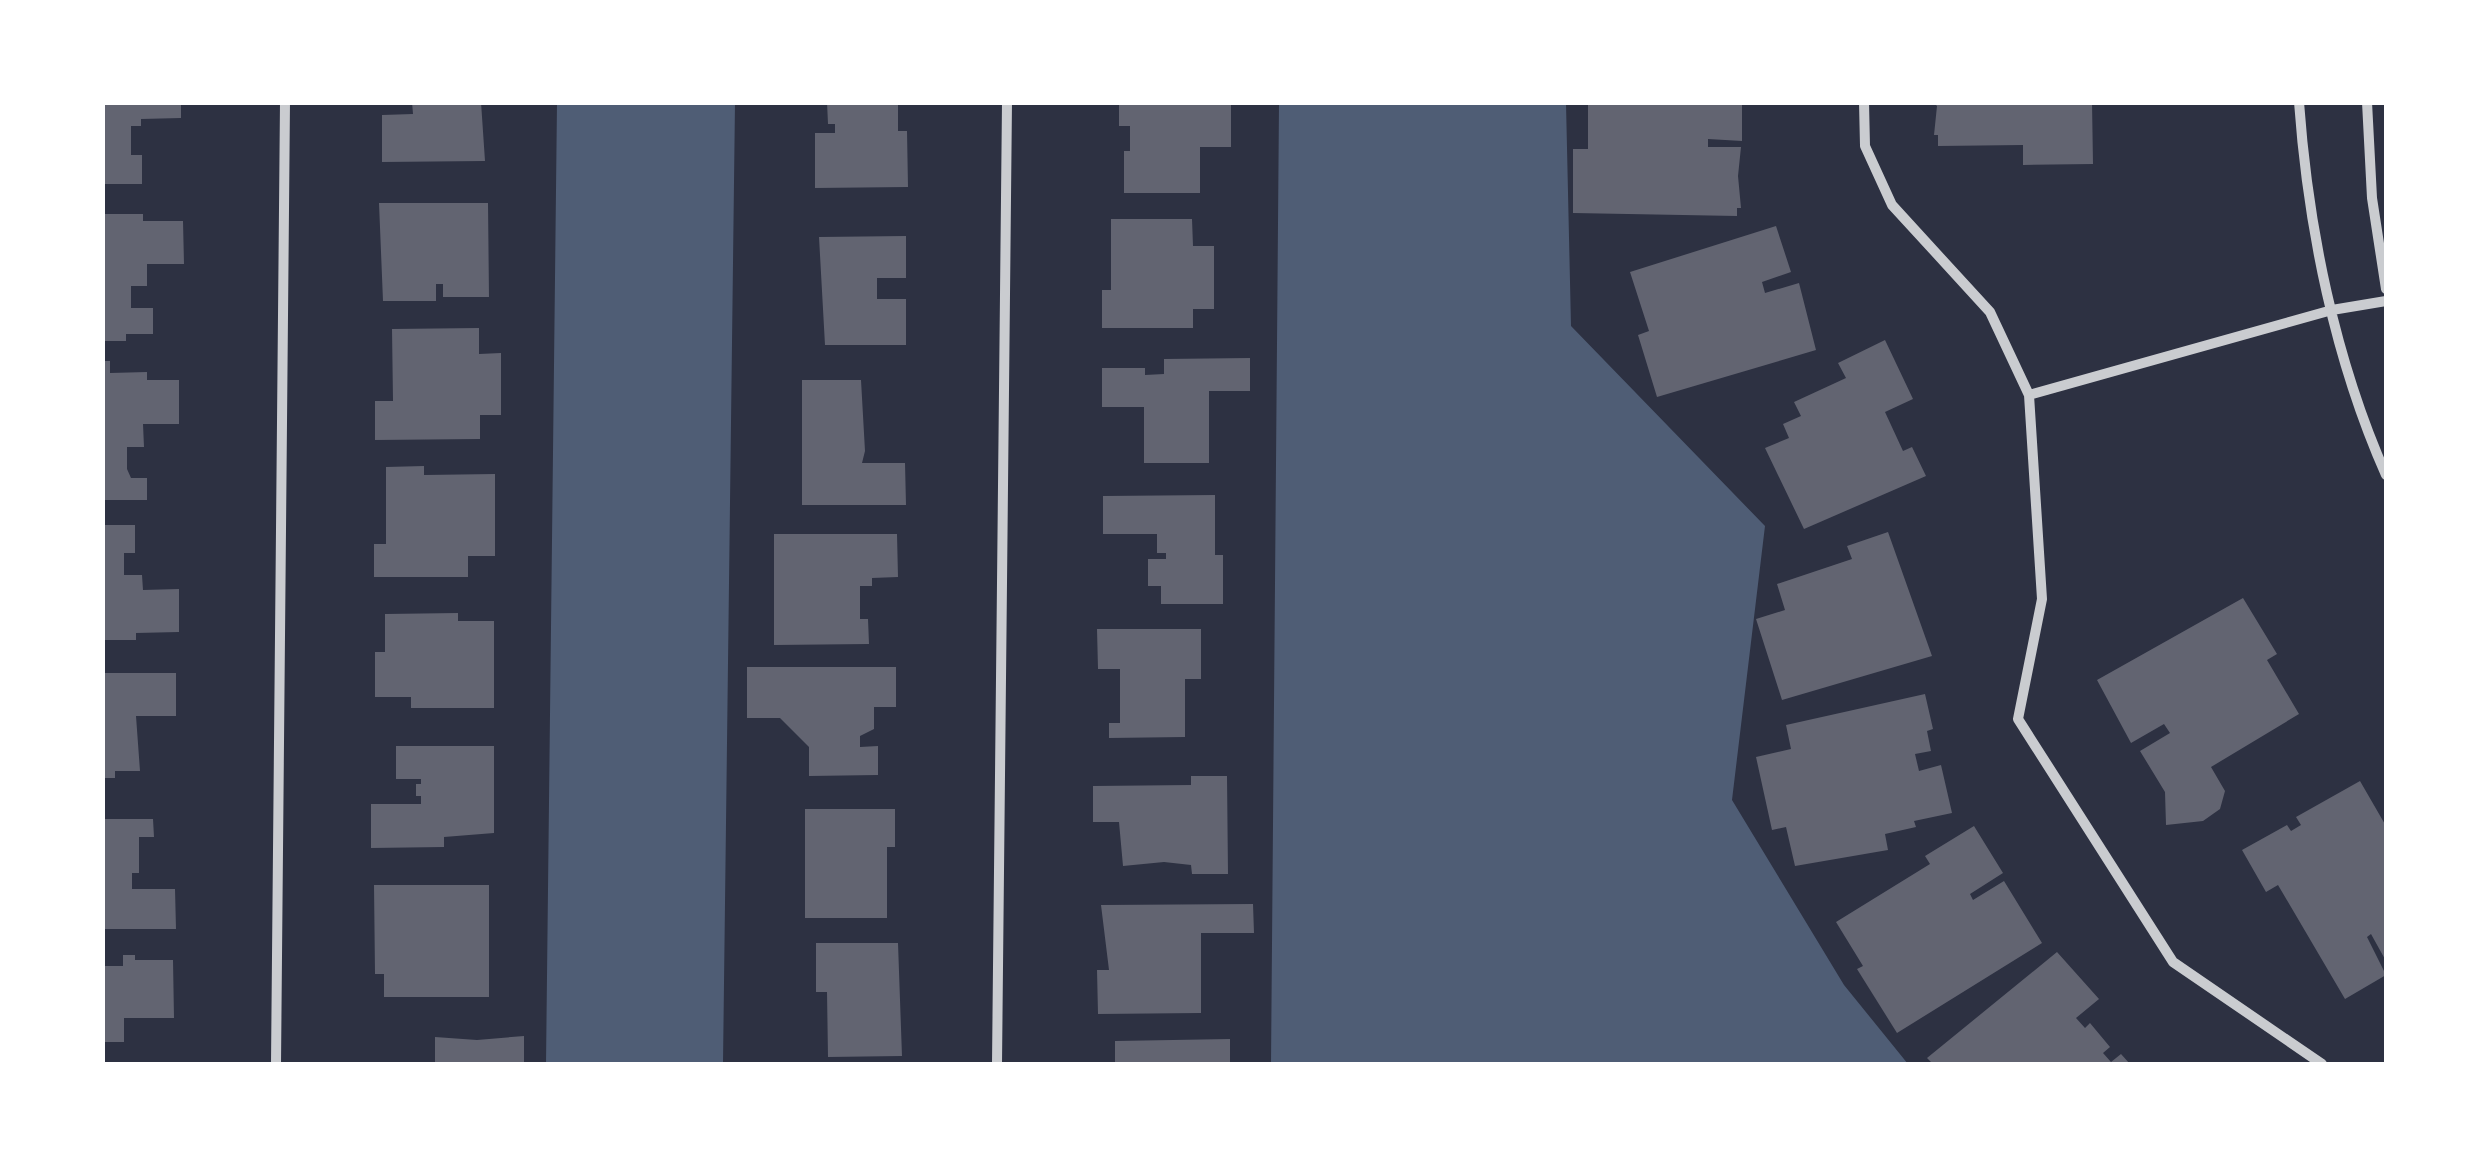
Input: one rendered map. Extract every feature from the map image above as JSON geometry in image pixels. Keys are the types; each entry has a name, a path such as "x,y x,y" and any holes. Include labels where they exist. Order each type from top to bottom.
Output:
{"street":[{"path":"276,1064 285,102"},
{"path":"997,1064 1007,102"},
{"path":"1864,102 1865,146 1892,204 1990,312 2029,395 2042,599 2018,720 2173,962 2322,1064"},
{"path":"2299,102 2314,234 2332,310 2386,476"},
{"path":"2367,102 2372,198 2386,289"},
{"path":"2029,395 2332,310 2386,301"}],"water":[{"path":"557,103 735,103 723,1064 546,1064"},
{"path":"1279,103 1566,103 1571,326 1765,526 1732,800 1844,985 1908,1064 1271,1064"}],"building":[{"path":"102,102 181,102 181,118 141,119 141,126 131,126 131,155 142,155 142,184 102,184"},
{"path":"412,102 481,102 485,161 382,162 382,115 413,114"},
{"path":"827,102 898,102 898,131 907,131 908,187 815,188 815,133 835,133 835,124 828,124"},
{"path":"1119,102 1231,102 1231,147 1200,147 1200,193 1124,193 1124,151 1130,151 1130,126 1119,126"},
{"path":"1588,102 1742,102 1742,141 1708,139 1708,147 1741,147 1741,208 1737,208 1737,216 1573,213 1573,149 1588,149"},
{"path":"1933,102 2092,102 2093,164 2023,165 2023,145 1938,146 1938,135 1934,135 1937,106"},
{"path":"379,203 488,203 489,297 443,297 443,284 436,284 436,301 383,301"},
{"path":"102,214 143,214 143,221 183,221 184,264 147,264 147,286 131,286 131,308 153,308 153,334 126,334 126,341 102,341"},
{"path":"1111,219 1192,219 1193,246 1214,246 1214,309 1193,309 1193,328 1102,328 1102,290 1111,290"},
{"path":"1776,226 1791,272 1762,282 1765,293 1799,283 1816,350 1657,397 1638,335 1649,331 1630,272"},
{"path":"906,236 906,278 877,278 877,299 906,299 906,345 825,345 819,237"},
{"path":"479,328 479,354 501,353 501,415 480,415 480,439 375,440 375,401 393,401 392,329"},
{"path":"1885,340 1913,399 1885,412 1903,451 1912,447 1926,476 1804,529 1765,448 1789,438 1783,424 1801,416 1794,402 1846,378 1838,363"},
{"path":"1250,358 1250,391 1209,391 1209,463 1144,463 1144,407 1102,407 1102,368 1145,368 1145,375 1164,374 1164,359"},
{"path":"102,361 110,361 110,373 147,372 147,380 179,380 179,424 143,424 144,447 127,447 131,478 147,478 147,500 102,500"},
{"path":"802,380 861,380 865,451 862,463 905,463 906,505 802,505"},
{"path":"424,466 424,475 495,474 495,556 468,556 468,577 374,577 374,544 386,544 386,467"},
{"path":"1215,495 1215,555 1223,555 1223,604 1161,604 1161,586 1148,586 1148,559 1166,559 1166,553 1157,553 1157,534 1103,534 1103,496"},
{"path":"102,525 135,525 135,553 124,553 124,575 142,575 143,590 179,589 179,632 136,633 136,640 102,640"},
{"path":"1888,532 1932,656 1782,700 1756,619 1785,610 1777,584 1852,559 1847,546"},
{"path":"774,534 897,534 898,577 872,578 872,586 860,586 860,619 868,619 869,644 774,645"},
{"path":"2243,598 2277,654 2267,660 2299,714 2211,767 2225,791 2220,809 2203,821 2166,825 2165,792 2140,751 2170,733 2164,724 2131,743 2097,680"},
{"path":"458,613 458,621 494,621 494,708 411,708 411,697 375,697 375,652 385,652 385,614"},
{"path":"1097,629 1201,629 1201,679 1185,679 1185,737 1109,738 1109,723 1120,723 1120,669 1098,669"},
{"path":"747,667 896,667 896,707 874,707 874,729 860,736 860,747 878,746 878,775 809,776 809,747 780,718 747,718"},
{"path":"102,673 176,673 176,716 136,716 140,771 115,771 115,778 102,778"},
{"path":"1925,694 1933,729 1927,731 1931,751 1915,754 1919,771 1941,765 1952,813 1914,821 1916,827 1885,834 1888,850 1795,866 1786,827 1772,830 1756,757 1791,749 1786,725"},
{"path":"396,746 494,746 494,833 444,837 444,847 371,848 371,804 421,804 416,784 421,784 421,779 396,779"},
{"path":"1191,776 1227,776 1228,874 1192,874 1191,865 1164,862 1123,866 1119,822 1093,822 1093,786 1191,785"},
{"path":"2360,781 2386,826 2386,961 2371,934 2367,937 2386,975 2345,999 2278,885 2266,892 2242,850 2287,825 2291,831 2301,825 2296,817"},
{"path":"805,809 895,809 895,847 887,847 887,918 805,918"},
{"path":"102,819 153,819 154,837 139,837 139,873 132,873 132,889 175,889 176,929 102,929"},
{"path":"1974,826 2003,873 1970,894 1973,900 2004,881 2042,943 1897,1033 1857,969 1863,966 1836,922 1930,864 1925,856"},
{"path":"374,885 489,885 489,997 384,997 384,974 375,974"},
{"path":"1253,904 1254,933 1201,933 1201,1013 1098,1014 1097,970 1109,970 1101,905"},
{"path":"816,943 898,943 902,1056 828,1057 827,992 816,992"},
{"path":"2057,952 2099,999 2076,1018 2085,1028 2090,1023 2110,1047 2103,1053 2111,1062 2121,1054 2130,1064 1933,1064 1927,1058"},
{"path":"123,955 135,955 135,960 173,960 174,1018 124,1018 124,1042 102,1042 102,966 123,966"},
{"path":"524,1036 524,1064 435,1064 435,1037 477,1040"},
{"path":"1230,1039 1230,1064 1115,1064 1115,1041"}]}
